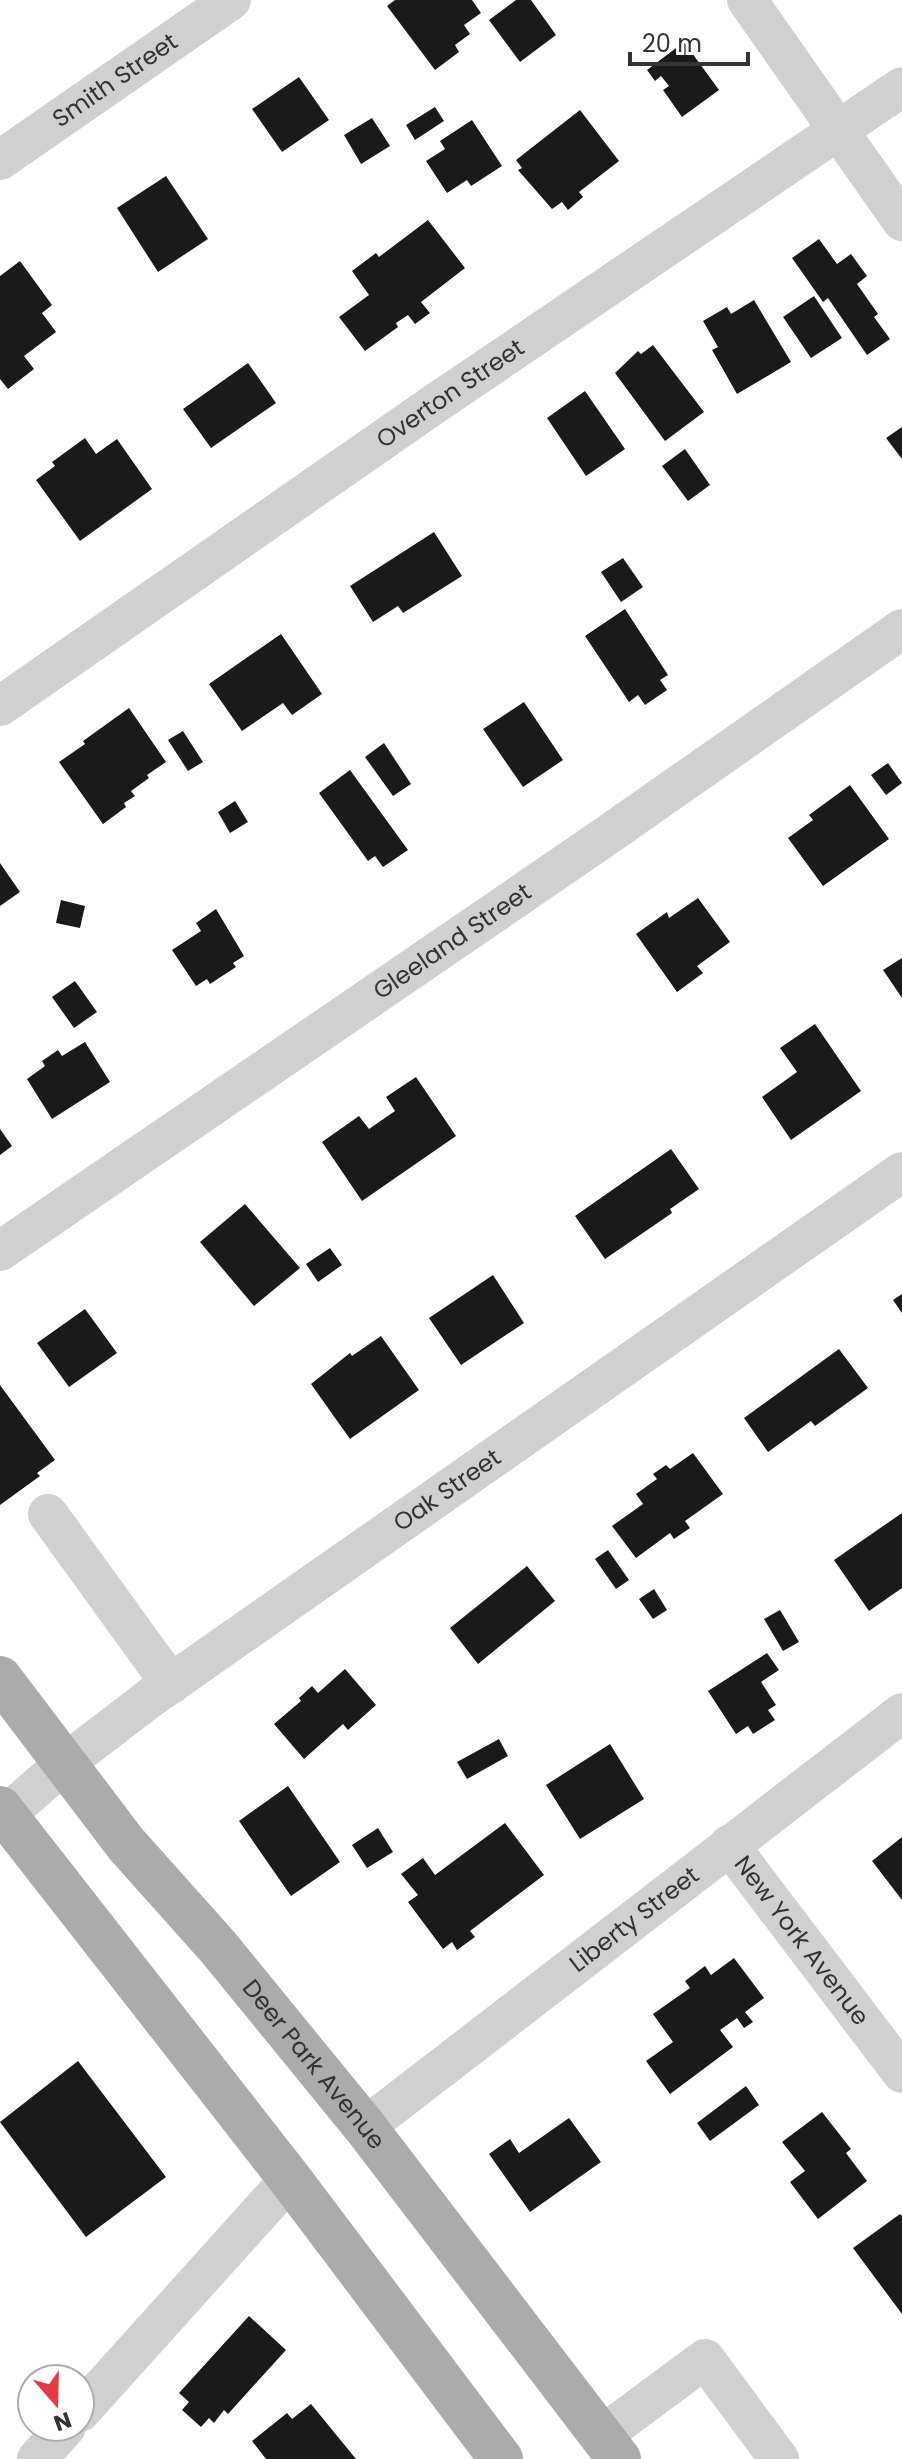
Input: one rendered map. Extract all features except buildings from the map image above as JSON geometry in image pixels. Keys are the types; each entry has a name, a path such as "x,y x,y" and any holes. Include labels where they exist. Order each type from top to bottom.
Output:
{"main road":[{"name":"Deer Park Avenue","path":"0,1678 126,1844 218,1947 365,2127 610,2448"},
{"path":"2,1814 290,2179 501,2459"}],"street":[{"name":"Smith Street","path":"0,160 231,0"},
{"path":"747,0 902,221"},
{"name":"Overton Street","path":"0,706 420,414 902,87"},
{"name":"Gleeland Street","path":"0,1251 586,850 902,629"},
{"name":"Oak Street","path":"2,1814 171,1684 902,1172"},
{"path":"48,1514 171,1684"},
{"name":"Liberty Street","path":"365,2127 902,1713"},
{"name":"New York Avenue","path":"729,1845 902,2073"},
{"path":"96,2394 290,2179"},
{"path":"610,2448 705,2359 779,2459"},
{"path":"37,2459 52,2443"}]}
